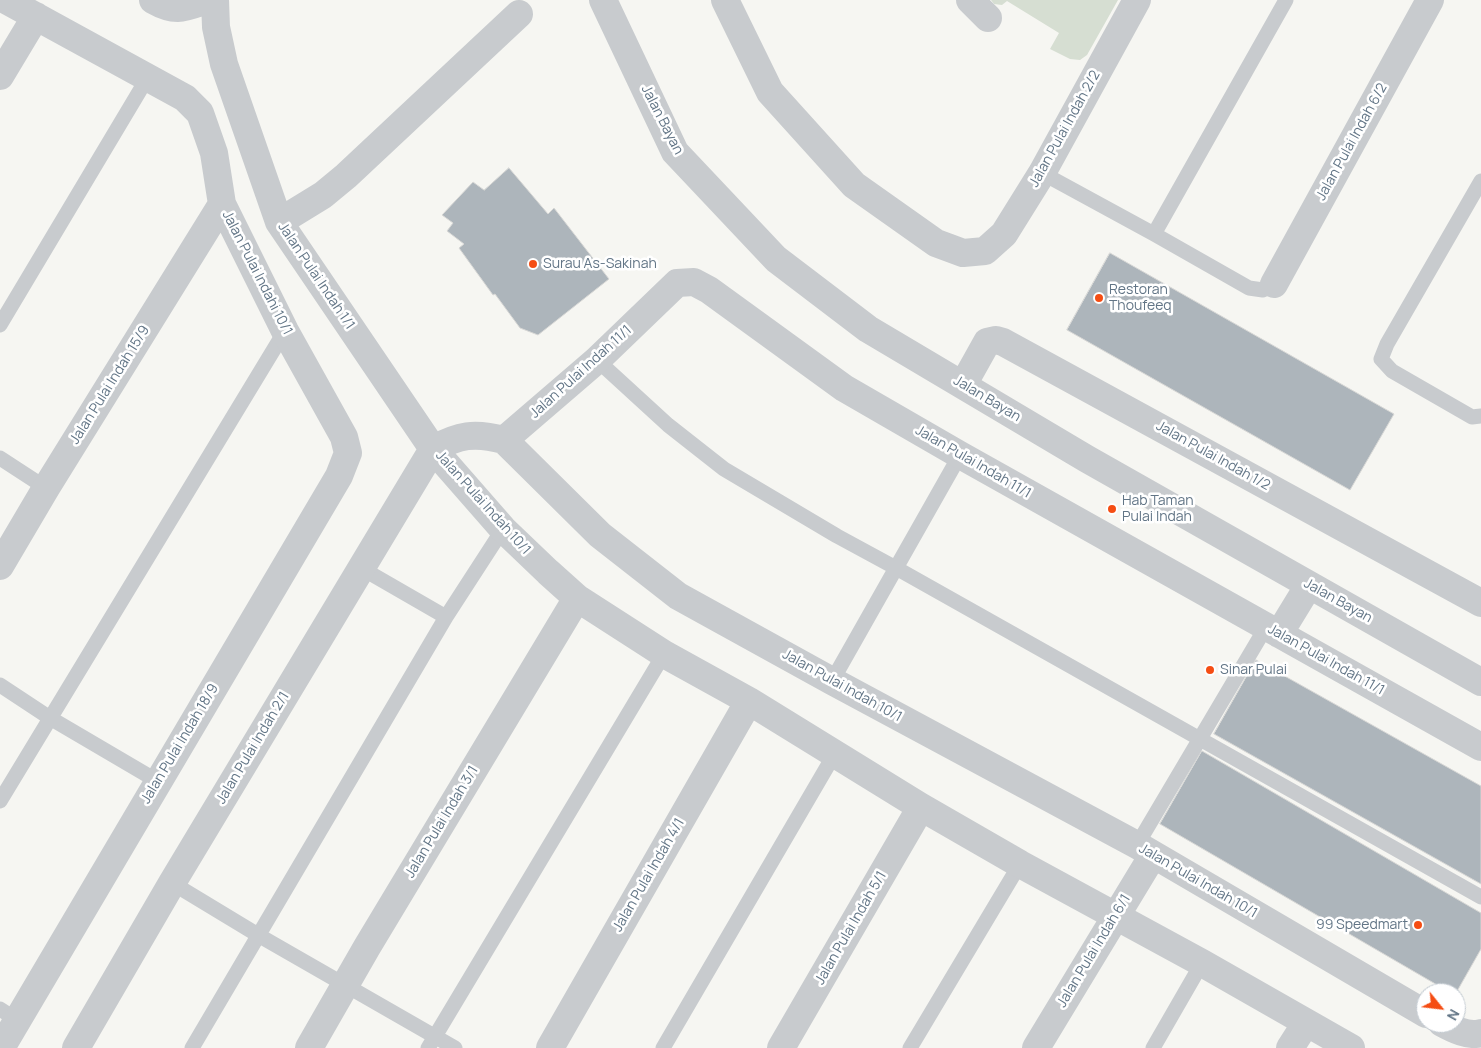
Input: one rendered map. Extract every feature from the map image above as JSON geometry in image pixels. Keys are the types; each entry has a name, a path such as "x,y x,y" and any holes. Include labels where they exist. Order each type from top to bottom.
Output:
{"street":[{"name":"Jalan Pulai Indahi 10/1","path":"6,0 185,98 200,114 214,153 222,204 285,331 344,437"},
{"path":"153,0 182,9 207,0"},
{"name":"Jalan Pulai Indah 1/1","path":"214,0 216,27 224,64 279,222 433,449"},
{"name":"Jalan Bayan","path":"603,0 675,152 776,259 868,329 1088,459 1481,682"},
{"name":"Jalan Pulai Indah 2/2","path":"725,0 770,92 854,185 936,242 963,253 985,251 1004,234 1042,172 1137,0"},
{"name":"Jalan Pulai Indah 6/2","path":"1274,284 1430,0"},
{"path":"279,222 323,195 346,176 519,14"},
{"path":"0,76 36,16"},
{"name":"Jalan Pulai Indah 15/9","path":"0,566 46,488 222,204"},
{"name":"Jalan Pulai Indah 11/1","path":"504,440 597,360 677,283 694,282 709,290 844,388 1481,748"},
{"name":"Jalan Pulai Indah 1/2","path":"963,385 987,342 996,340 1003,342 1481,603"},
{"name":"Jalan Pulai Indah 10/1","path":"1350,1048 921,807 748,702 664,654 577,598 503,529 433,449 450,440 467,436 486,435 504,440 600,535 678,596 1145,850 1416,1008"},
{"name":"Jalan Pulai Indah 18/9","path":"1,1048 8,1015 158,782 339,476 348,453 344,437"},
{"name":"Jalan Pulai Indah 2/1","path":"76,1048 172,883 433,449"},
{"path":"1272,630 1309,586"},
{"name":"Jalan Pulai Indah 3/1","path":"308,1048 577,598"},
{"name":"Jalan Pulai Indah 4/1","path":"550,1048 748,702"},
{"name":"Jalan Pulai Indah 5/1","path":"781,1048 921,807"},
{"name":"Jalan Pulai Indah 6/1","path":"1036,1048 1115,917 1145,850"},
{"path":"1290,1048 1306,1023"}],"lane":[{"path":"1154,234 1286,0"},
{"path":"0,325 148,77"},
{"path":"1042,172 1249,288 1263,290 1274,284"},
{"path":"1481,181 1387,344 1381,359 1392,371 1472,417 1481,416"},
{"path":"0,801 285,331"},
{"path":"597,360 668,425 724,469 836,536 1481,897"},
{"path":"832,681 960,455"},
{"path":"0,458 46,488"},
{"path":"192,1048 446,617 503,529"},
{"path":"361,568 446,617"},
{"path":"1145,850 1199,739 1272,630"},
{"path":"432,1042 664,654"},
{"path":"0,685 50,718 158,782"},
{"path":"663,1048 834,755"},
{"path":"910,1048 1020,864"},
{"path":"172,883 258,936 346,985 432,1042 455,1048"},
{"path":"1153,1048 1202,964"}],"shaded area":[{"path":"991,0 1118,0 1087,55 1080,60 1070,59 1050,49 1059,33 1007,1 1002,5 994,4"}],"building":[{"name":"Surau As-Sakinah","path":"509,168 548,214 554,208 609,279 538,335 520,328 495,294 493,295 459,248 464,244 447,231 453,223 442,215 473,182 484,190"},
{"path":"1110,253 1394,414 1350,490 1067,330"},
{"path":"1256,660 1481,786 1481,884 1214,734"},
{"path":"1202,751 1481,913 1481,949 1462,983 1434,983 1160,824"}],"place":[{"name":"Surau As-Sakinah","path":"533,264"},
{"name":"Restoran Thoufeeq","path":"1099,298"},
{"name":"Hab Taman Pulai Indah","path":"1112,509"},
{"name":"Sinar Pulai","path":"1210,670"},
{"name":"99 Speedmart","path":"1418,925"}]}
